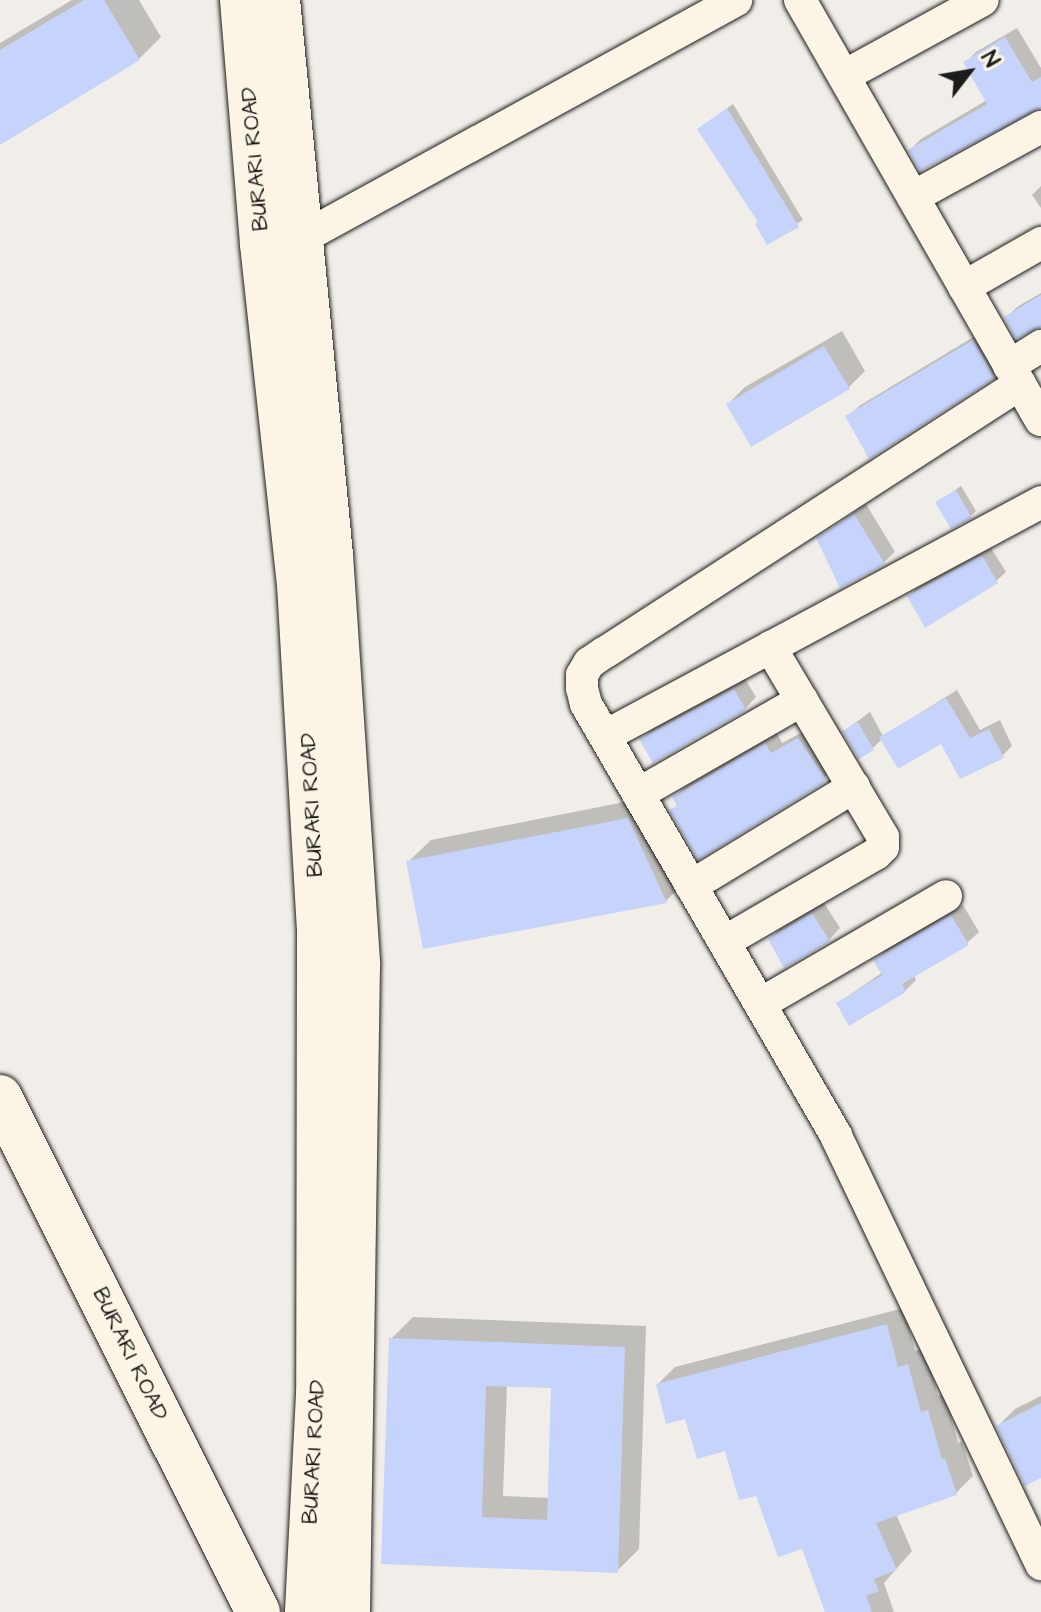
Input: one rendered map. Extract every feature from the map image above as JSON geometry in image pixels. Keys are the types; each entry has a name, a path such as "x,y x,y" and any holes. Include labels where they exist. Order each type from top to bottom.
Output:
{"main road":[{"name":"BURARI ROAD","path":"242,0 331,555 358,965 348,1612"},
{"name":"BURARI ROAD","path":"278,0 282,241 319,926 318,1394 307,1612"},
{"name":"BURARI ROAD","path":"0,1097 258,1612"}],"street":[{"path":"282,241 736,0"},
{"path":"800,0 1040,416"},
{"path":"844,76 983,0"},
{"path":"913,197 1041,127"},
{"path":"964,287 1041,243"},
{"path":"1041,346 1014,375 589,663 582,675 586,704 836,1136 1041,1564"},
{"path":"605,736 1041,502"},
{"path":"724,942 876,854 883,847 883,837 770,647"},
{"path":"638,794 802,700"},
{"path":"691,886 854,787"},
{"path":"760,1004 946,896"}],"building":[{"path":"84,0 104,0 140,60 0,145 0,50"},
{"path":"1005,37 1032,82 1041,77 1041,108 920,171 908,150 987,104 963,62"},
{"path":"727,108 799,227 767,245 755,224 758,222 697,129"},
{"path":"1041,295 1041,327 1016,339 1004,317"},
{"path":"973,340 995,378 869,459 845,416"},
{"path":"824,346 850,389 751,447 726,404"},
{"path":"956,490 972,518 951,529 935,502"},
{"path":"854,514 885,564 840,588 816,538"},
{"path":"982,555 998,583 925,628 907,596"},
{"path":"734,689 746,710 653,763 639,739"},
{"path":"946,698 970,738 989,729 1004,758 960,779 941,744 898,769 879,737"},
{"path":"858,722 874,750 859,759 842,731"},
{"path":"798,738 826,779 822,784 698,860 669,810 677,806 672,797 765,743 771,753"},
{"path":"628,818 667,903 423,949 406,861"},
{"path":"812,913 830,941 784,968 768,939"},
{"path":"951,915 969,945 902,984 906,992 849,1026 836,1003 882,975 873,960"},
{"path":"887,1324 898,1367 908,1364 921,1412 928,1410 942,1459 945,1458 957,1495 876,1523 897,1570 874,1579 879,1591 866,1596 872,1612 825,1612 802,1549 778,1557 756,1496 739,1500 725,1451 697,1459 685,1419 666,1424 656,1384"},
{"path":"389,1338 625,1347 618,1573 381,1564","holes":["486,1386 551,1388 547,1520 482,1517"]},
{"path":"1041,1403 1041,1478 1025,1486 996,1426"}]}
